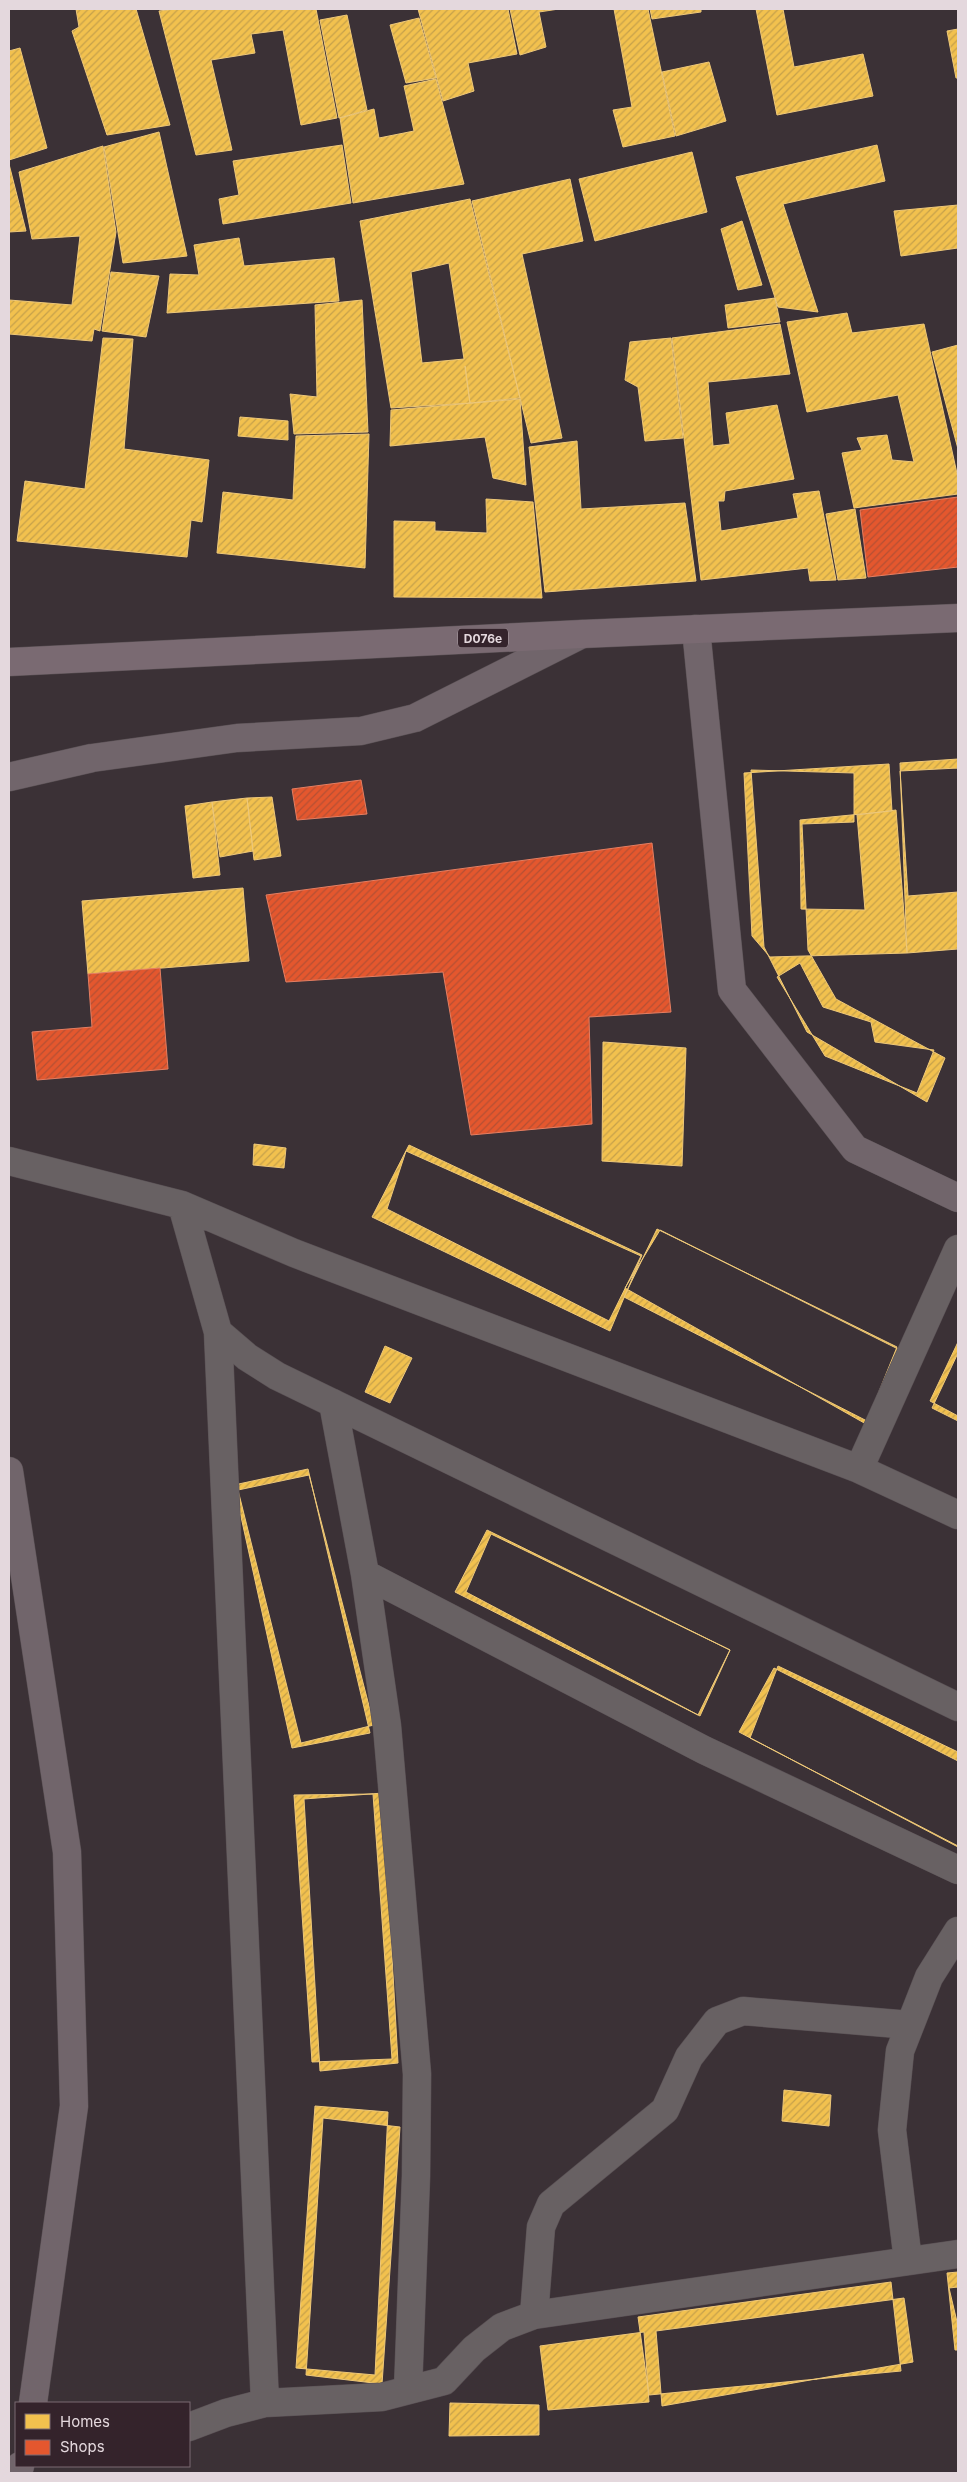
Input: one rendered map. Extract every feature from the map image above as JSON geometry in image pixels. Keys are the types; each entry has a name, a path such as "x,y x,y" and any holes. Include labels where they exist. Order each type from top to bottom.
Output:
{"main road":[{"name":"D076e","path":"9,662 958,618"}],"street":[{"path":"696,629 732,990 854,1150 958,1198"},
{"path":"9,777 92,758 237,738 361,732 415,718 582,634"},
{"path":"9,1161 182,1205 304,1257 859,1469 958,1515"},
{"path":"182,1205 218,1332 265,2403"},
{"path":"859,1469 958,1249"},
{"path":"218,1332 248,1357 277,1376 958,1707"},
{"path":"333,1403 365,1574 387,1726 417,2074 416,2186 408,2390"},
{"path":"9,1471 67,1852 73,2067 74,2106 33,2402"},
{"path":"365,1574 704,1750 958,1870"},
{"path":"908,2261 892,2130 900,2051 929,1977 958,1931"},
{"path":"534,2315 541,2227 551,2204 665,2110 690,2057 717,2021 743,2011 910,2025"},
{"path":"190,2427 226,2413 265,2403 382,2397 444,2381 474,2349 502,2326 534,2315 958,2254"}],"building: Homes":[{"path":"76,9 136,9 170,125 107,135 72,31 79,27"},
{"path":"176,9 316,9 337,118 301,125 283,30 251,34 255,53 211,60 232,150 196,155 159,11"},
{"path":"418,9 508,9 517,54 468,63 474,91 443,101"},
{"path":"510,9 559,9 539,12 546,47 520,55"},
{"path":"614,9 648,9 675,136 623,147 613,110 632,107"},
{"path":"650,9 701,9 701,12 652,19"},
{"path":"756,9 783,9 794,67 863,54 873,96 777,115"},
{"path":"347,15 367,110 339,118 320,20"},
{"path":"419,18 436,78 406,83 390,25"},
{"path":"958,29 958,78 956,78 947,31"},
{"path":"20,48 47,148 9,160 9,51"},
{"path":"709,62 726,121 676,136 662,72"},
{"path":"436,79 464,184 353,203 340,118 374,109 379,138 414,131 404,86"},
{"path":"159,132 187,256 123,263 104,147"},
{"path":"342,145 351,203 223,224 219,199 239,195 233,161"},
{"path":"877,145 885,181 783,204 818,312 778,307 736,177"},
{"path":"103,146 116,232 100,331 94,329 92,341 9,334 9,300 72,305 80,236 32,239 19,172"},
{"path":"692,152 707,212 595,241 579,179"},
{"path":"9,164 26,231 9,232"},
{"path":"570,179 583,241 522,254 562,438 531,443 472,201"},
{"path":"470,199 520,398 391,408 360,221","holes":["449,263 464,359 422,363 411,272"]},
{"path":"958,205 958,248 901,256 894,211"},
{"path":"742,221 762,285 738,290 721,229"},
{"path":"239,238 244,266 334,258 339,301 167,313 170,274 199,275 194,245"},
{"path":"111,272 159,276 146,337 102,331"},
{"path":"775,298 780,322 728,328 725,305"},
{"path":"362,300 368,432 294,434 290,394 317,397 315,305"},
{"path":"847,313 852,333 924,324 958,478 958,494 854,508 842,453 862,450 857,438 887,435 892,460 914,462 898,395 807,412 787,322"},
{"path":"780,324 790,374 708,382 713,446 730,444 726,413 777,405 794,479 725,491 724,501 718,501 721,531 798,518 793,494 819,491 836,580 810,581 808,568 701,580 672,338"},
{"path":"103,338 133,339 124,449 209,460 202,522 191,520 187,557 17,541 25,481 85,489"},
{"path":"671,338 683,438 645,441 638,387 625,380 630,342"},
{"path":"958,345 958,449 932,352"},
{"path":"520,399 526,485 493,478 485,437 390,446 391,410"},
{"path":"240,417 288,421 288,440 238,436"},
{"path":"369,434 365,568 217,553 223,492 293,500 296,436"},
{"path":"577,441 581,509 685,503 696,581 545,592 529,447"},
{"path":"486,499 533,502 542,598 394,597 394,521 435,522 435,531 487,533"},
{"path":"855,509 866,578 838,580 826,514"},
{"path":"958,759 958,949 907,953 900,763"},
{"path":"889,764 892,811 896,810 907,953 770,957 752,936 744,773","holes":["876,813 857,815 865,910 801,909 800,820"]},
{"path":"958,768 958,892 908,896 900,771"},
{"path":"751,770 854,773 854,822 802,824 808,950 836,999 945,1058 927,1102 807,1032 764,947"},
{"path":"272,797 281,856 254,860 247,798"},
{"path":"247,798 253,851 220,857 212,802"},
{"path":"212,802 220,875 193,878 185,806"},
{"path":"243,888 249,961 88,974 82,901"},
{"path":"800,963 823,1007 871,1022 875,1042 934,1050 917,1093 825,1056 777,977"},
{"path":"603,1042 686,1048 682,1166 602,1161"},
{"path":"254,1144 286,1148 284,1168 253,1165"},
{"path":"409,1145 642,1255 610,1331 372,1217"},
{"path":"406,1151 641,1256 609,1321 387,1209"},
{"path":"657,1229 897,1347 867,1421 624,1297"},
{"path":"660,1230 900,1350 866,1424 625,1288"},
{"path":"958,1342 958,1416 930,1401"},
{"path":"385,1346 412,1358 390,1403 365,1392"},
{"path":"958,1353 958,1421 932,1408"},
{"path":"308,1469 370,1733 292,1748 234,1485"},
{"path":"309,1475 374,1725 301,1743 238,1490"},
{"path":"487,1530 730,1650 698,1715 455,1592"},
{"path":"491,1534 730,1650 700,1716 466,1592"},
{"path":"778,1666 958,1752 958,1846 750,1738"},
{"path":"774,1668 958,1761 958,1847 739,1732"},
{"path":"383,1793 398,2063 320,2071 304,1799"},
{"path":"373,1794 392,2059 312,2062 294,1795"},
{"path":"784,2090 831,2095 829,2126 782,2121"},
{"path":"315,2106 388,2112 375,2375 296,2368"},
{"path":"323,2118 400,2127 382,2384 306,2375"},
{"path":"958,2272 958,2350 955,2350 947,2273"},
{"path":"891,2282 901,2371 649,2395 638,2317"},
{"path":"958,2287 958,2326 949,2288"},
{"path":"904,2298 913,2362 662,2406 656,2331"},
{"path":"644,2332 649,2402 548,2410 540,2346"},
{"path":"450,2403 539,2405 539,2435 449,2436"}],"building: Shops":[{"path":"958,497 958,567 868,577 860,510"},
{"path":"361,780 367,814 297,820 292,789"},
{"path":"652,843 671,1012 589,1017 592,1124 471,1135 443,972 286,982 266,895"},
{"path":"160,968 168,1069 37,1080 32,1032 92,1027 88,974"}]}
